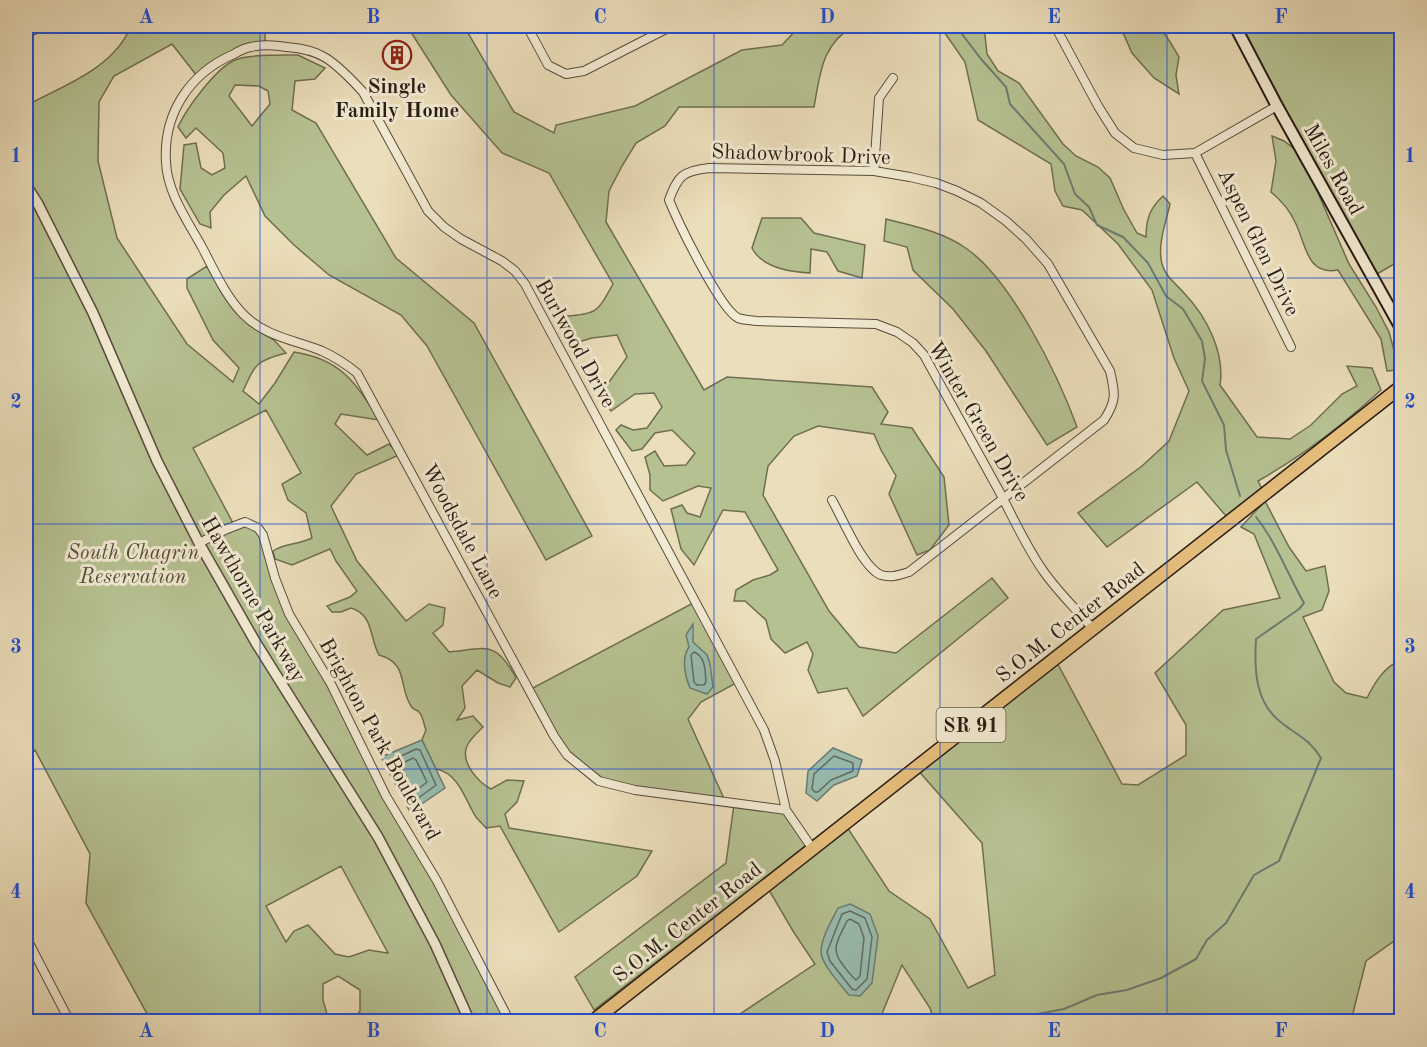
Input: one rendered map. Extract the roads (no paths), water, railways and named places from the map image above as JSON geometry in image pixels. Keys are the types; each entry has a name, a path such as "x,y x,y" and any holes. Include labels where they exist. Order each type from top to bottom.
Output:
{"main road":[{"name":"Miles Road","path":"1235,26 1401,330"},
{"name":"S.O.M. Center Road","path":"592,1022 1401,386"}],"street":[{"path":"26,34 42,26"},
{"path":"526,26 548,65 566,74 584,70 672,26"},
{"path":"1055,26 1115,133 1134,148 1163,155 1195,153 1277,106"},
{"name":"Burlwood Drive","path":"169,130 188,86 204,70 249,47 272,45 299,48 325,57 348,75 363,92 428,211 444,227 461,239 502,261 525,284 764,730 775,761 786,810"},
{"path":"874,171 879,98 893,78"},
{"name":"Woodsdale Lane","path":"169,130 166,165 171,187 181,210 229,296 245,315 263,329 278,337 322,351 340,360 357,373 554,736 567,755 582,770 599,781 636,790 786,810"},
{"name":"Aspen Glen Drive","path":"1195,153 1292,347"},
{"name":"Shadowbrook Drive","path":"669,200 677,180 692,170 709,168 874,171 910,177 946,187 981,203 1026,239 1048,264 1110,371 1114,404 1104,420 909,572 893,577 880,574 868,565 832,500"},
{"name":"Hawthorne Parkway","path":"26,185 38,204 93,313 157,461 200,543 256,643 382,845 435,944 470,1022"},
{"name":"Winter Green Drive","path":"669,200 725,306 738,318 757,321 876,324 897,332 913,343 924,356 1044,572 1094,629"},
{"name":"Brighton Park Boulevard","path":"200,543 245,522 258,528 263,535 275,578 289,614 332,684 386,796 437,881 510,1022"},
{"path":"786,810 812,848"},
{"path":"26,937 67,1020"}],"water":[{"path":"693,624 693,642 707,655 710,664 713,687 707,694 690,688 685,673 684,662 689,647 686,635"},
{"path":"422,740 445,788 410,812 381,757"},
{"path":"833,748 862,760 857,776 834,785 817,801 806,793 808,771"},
{"path":"850,904 870,914 878,936 872,983 860,996 849,995 828,969 821,952 825,935 838,908"}],"waterway":[{"path":"956,26 1006,87 1010,104 1064,164 1075,194 1089,207 1097,225 1123,237 1148,263 1166,296 1183,309 1202,341 1205,359 1202,381 1224,425 1226,450 1240,496"},
{"path":"1029,1022 1027,1016 1064,1009 1097,995 1127,990 1161,978 1196,959 1207,940 1226,923 1254,875 1279,861 1321,758 1309,743 1274,716 1267,707 1258,686 1255,663 1256,639 1304,603 1276,548 1256,517"}],"place":[{"name":"Single Family Home","path":"397,55"}],"park label":[{"name":"South Chagrin Reservation","path":"133,564"}]}
